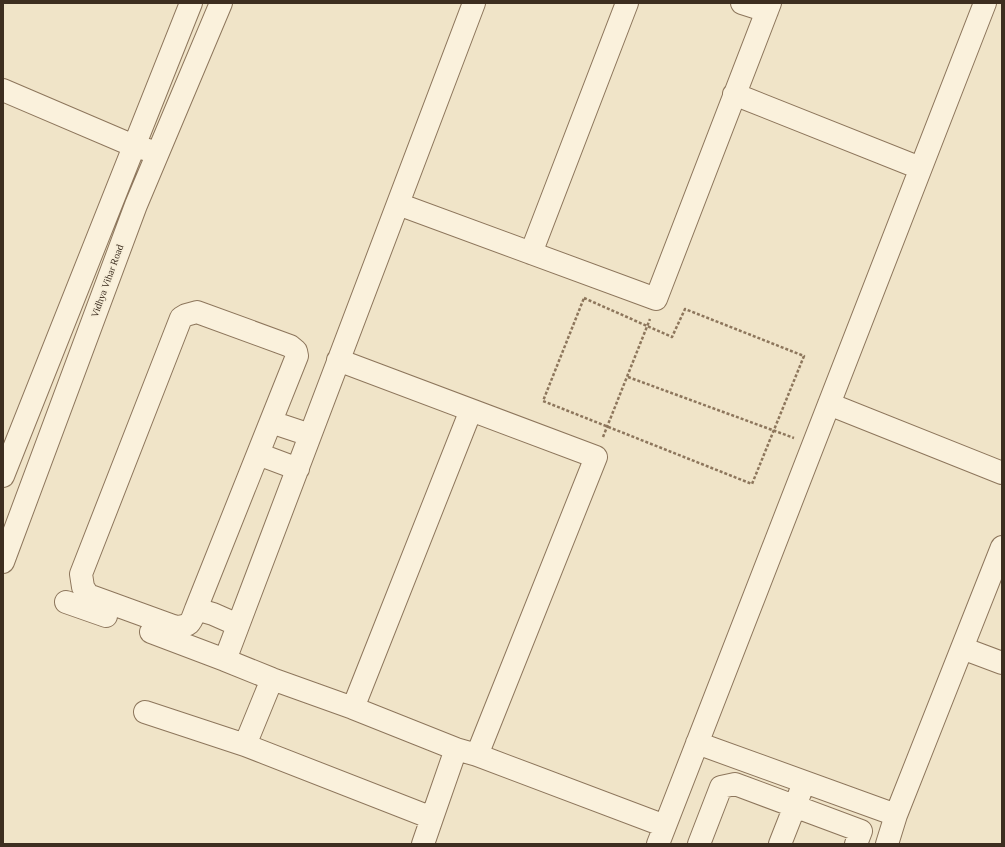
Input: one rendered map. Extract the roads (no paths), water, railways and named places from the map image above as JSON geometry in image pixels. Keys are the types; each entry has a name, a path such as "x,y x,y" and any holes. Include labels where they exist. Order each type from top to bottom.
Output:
{"street":[{"path":"3,476 191,3"},
{"name":"Vidhya Vihar Road","path":"3,562 130,220 221,3"},
{"path":"225,660 474,3"},
{"path":"531,253 627,3"},
{"path":"398,204 656,299 768,7 742,3"},
{"path":"66,602 353,708 456,749 477,755 661,835 985,3"},
{"path":"3,90 134,146 157,153"},
{"path":"734,94 920,168"},
{"path":"197,312 290,346 296,351 297,356 258,454 191,622 185,626 176,628 88,595 82,587 81,574 181,318 186,315 197,312"},
{"path":"338,360 596,457 477,755"},
{"path":"829,404 1002,473"},
{"path":"353,708 471,410"},
{"path":"271,422 310,435"},
{"path":"258,454 298,468"},
{"path":"887,844 896,815 1002,546"},
{"path":"196,609 213,614 238,625"},
{"path":"962,648 1002,662"},
{"path":"245,746 272,679"},
{"path":"145,712 245,746 432,818"},
{"path":"697,743 896,815"},
{"path":"423,844 456,749"},
{"path":"780,844 804,782"},
{"path":"699,844 721,787 734,784 861,831 856,844"}]}
